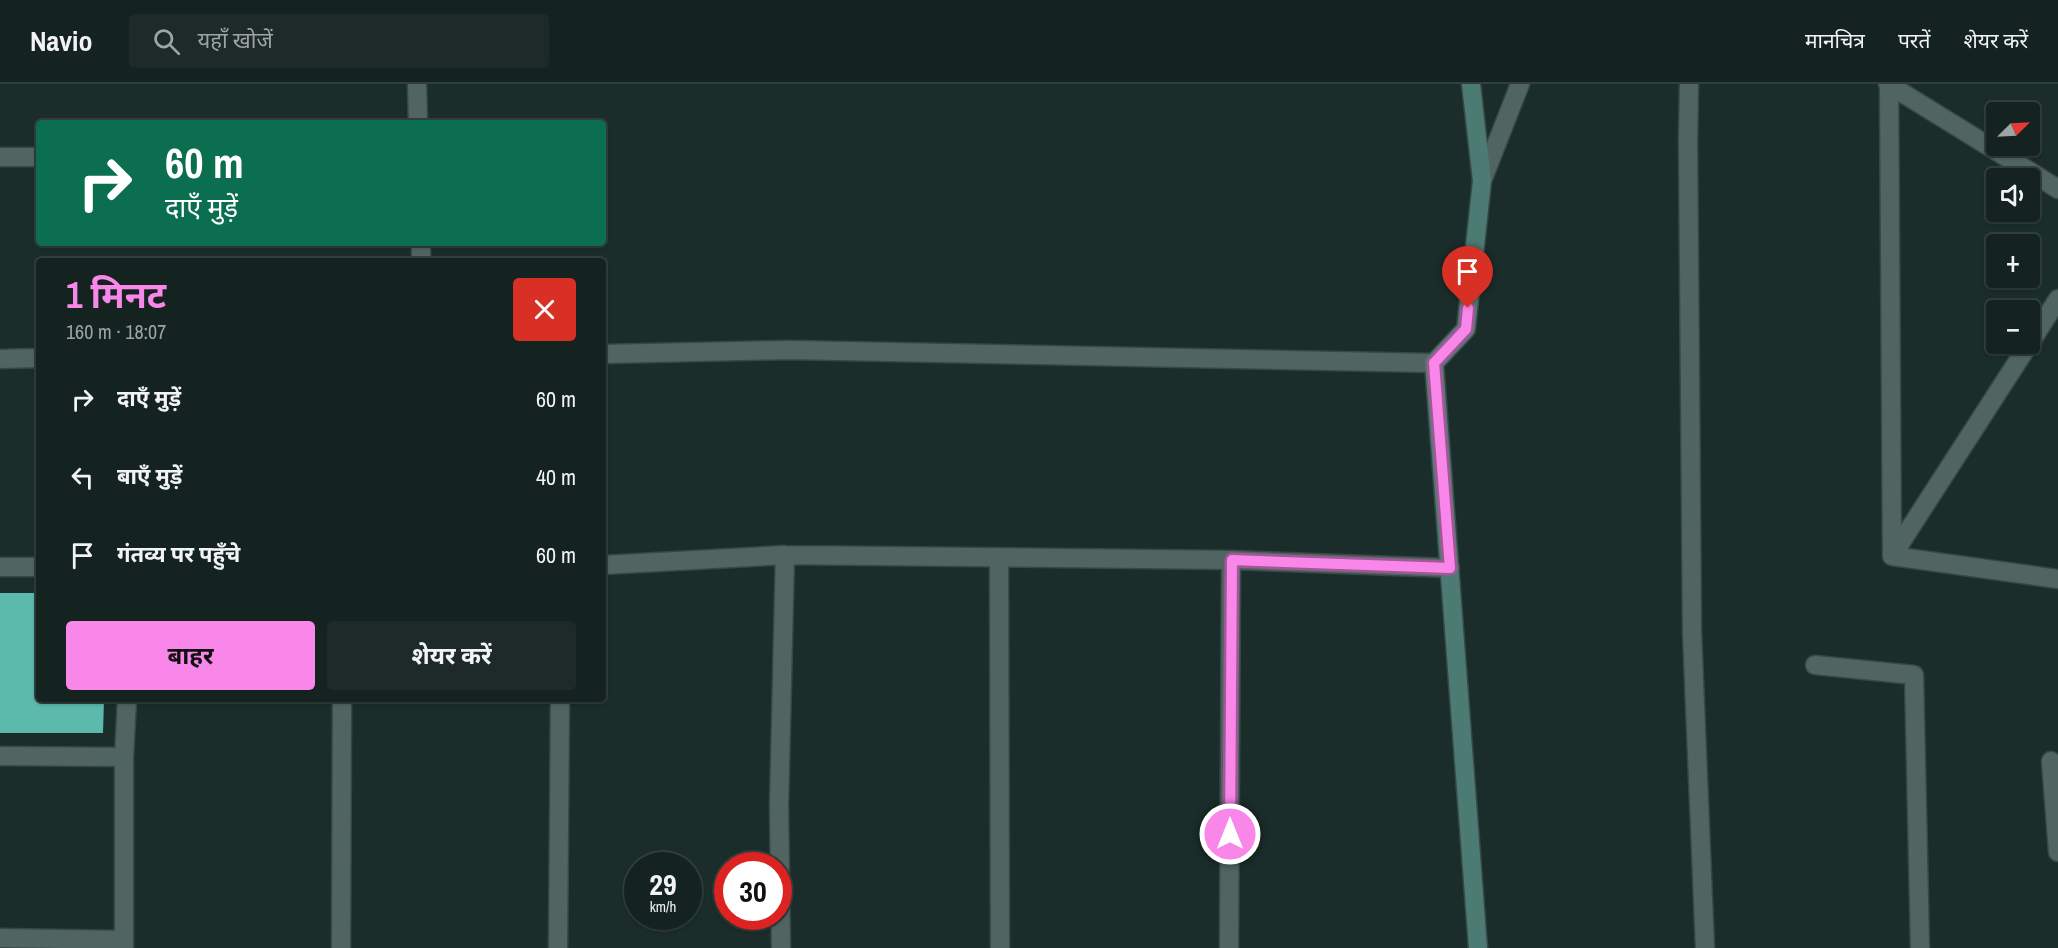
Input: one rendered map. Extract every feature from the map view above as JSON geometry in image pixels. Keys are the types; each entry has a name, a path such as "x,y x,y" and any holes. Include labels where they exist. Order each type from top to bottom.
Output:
{"street":[{"path":"417,84 418,120"},
{"path":"1471,84 1482,181 1466,329 1434,363 1478,948"},
{"path":"1482,181 1520,84"},
{"path":"1689,84 1692,632 1705,948"},
{"path":"1888,84 2058,189"},
{"path":"1888,84 1892,556"},
{"path":"0,157 36,157"},
{"path":"2040,326 2058,299"},
{"path":"606,354 790,350 1434,363"},
{"path":"1892,556 2022,354"},
{"path":"0,359 36,358"},
{"path":"606,565 785,555 1232,560 1450,568"},
{"path":"781,948 780,806 785,555"},
{"path":"1892,556 2058,579"},
{"path":"999,558 1000,948"},
{"path":"1229,948 1232,560"},
{"path":"0,567 36,567"},
{"path":"1815,665 1914,675 1920,948"},
{"path":"0,938 124,944 124,757 127,702"},
{"path":"341,948 342,702"},
{"path":"558,948 560,702"},
{"path":"0,756 124,757"},
{"path":"2051,761 2058,852"}],"building":[{"path":"0,593 36,593 36,702 104,702 103,733 0,733"}],"route":[{"path":"1230,834 1232,560 1450,568 1434,363 1466,329 1468,308"}]}
